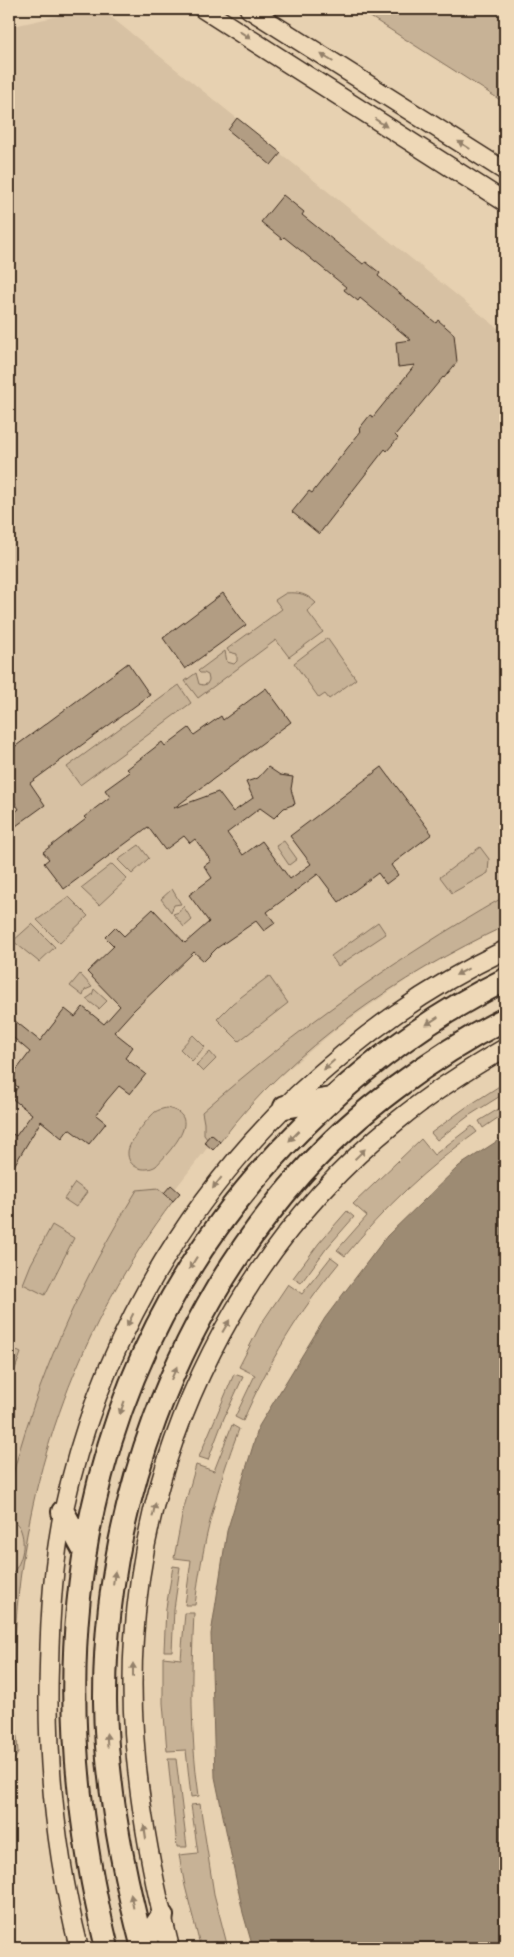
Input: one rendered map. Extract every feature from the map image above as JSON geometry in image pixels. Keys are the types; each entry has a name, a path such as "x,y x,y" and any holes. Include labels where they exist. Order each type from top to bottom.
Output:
{"highway":[{"path":"108,1948 89,1862 78,1772 75,1727 75,1664 80,1592 91,1510 111,1437 139,1365 192,1264 236,1201 280,1150 331,1099 370,1066 416,1032 465,1001 505,980"},
{"path":"142,1947 114,1811 106,1738 106,1666 112,1593 122,1530 133,1486 155,1417 184,1350 219,1286 259,1225 304,1170 349,1127 403,1084 466,1041 505,1019"},
{"path":"285,1107 331,1099"},
{"path":"64,1512 85,1552"},
{"path":"142,1947 162,1916"}],"street":[{"path":"204,9 505,202"},
{"path":"248,9 505,171"},
{"path":"79,1948 57,1829 49,1754 48,1681 50,1615 64,1512 93,1405 124,1332 174,1243 199,1206 237,1158 285,1107 329,1065 386,1019 448,980 505,950"},
{"path":"170,1948 147,1846 139,1784 133,1698 134,1638 141,1569 158,1493 176,1433 221,1334 241,1300 287,1234 326,1188 396,1121 453,1079 505,1048"}],"shaded area":[{"path":"90,9 101,9 505,334 505,926 411,977 340,1026 273,1082 242,1113 213,1150 208,1147 175,1189 171,1185 164,1193 173,1201 147,1235 105,1306 70,1381 44,1459 34,1499 20,1581 14,1663 18,1753 13,1762 9,1763 9,27"},
{"path":"358,9 505,9 505,103"},
{"path":"286,593 302,594 316,603 307,611 323,632 289,657 276,640 198,698 185,681 196,673 199,684 207,684 209,680 208,675 198,671 225,651 227,662 234,664 237,661 237,654 229,652 227,649 282,609 275,600"},
{"path":"327,638 356,679 329,699 325,694 319,698 294,663"},
{"path":"179,685 191,703 80,785 67,767"},
{"path":"284,841 297,859 289,865 276,846"},
{"path":"139,845 149,858 132,874 118,860"},
{"path":"480,847 489,859 488,873 452,893 440,877"},
{"path":"112,864 127,879 99,905 81,888"},
{"path":"172,889 181,904 174,905 171,912 161,899"},
{"path":"69,897 88,916 60,943 37,920"},
{"path":"502,898 505,901 505,926 426,967 387,991 349,1018 279,1076 248,1108 220,1142 211,1135 207,1139 204,1135 202,1112 273,1052 346,998 422,946"},
{"path":"183,906 192,920 184,927 173,914 179,912"},
{"path":"378,922 386,934 338,966 331,956"},
{"path":"32,924 55,947 39,962 13,941"},
{"path":"80,974 92,987 85,990 83,996 70,986"},
{"path":"269,976 288,1003 239,1041 217,1019 233,1003"},
{"path":"94,989 107,1001 99,1009 86,999 92,995"},
{"path":"193,1035 205,1047 192,1061 180,1049"},
{"path":"210,1052 216,1059 203,1072 196,1065"},
{"path":"501,1085 505,1093 470,1115 437,1140 431,1133 465,1108"},
{"path":"505,1105 505,1113 483,1128 479,1121"},
{"path":"166,1108 178,1112 183,1118 184,1126 181,1134 169,1152 156,1166 147,1169 137,1168 130,1162 128,1157 131,1143 156,1111"},
{"path":"472,1126 477,1132 423,1174 390,1205 345,1256 337,1250 367,1216 353,1204 421,1139 434,1155"},
{"path":"505,1136 505,1948 253,1948 243,1913 215,1777 211,1634 227,1531 259,1426 325,1318 387,1236 459,1166"},
{"path":"75,1183 87,1192 76,1207 64,1199"},
{"path":"158,1188 173,1201 140,1248 111,1297 86,1347 64,1399 46,1453 32,1508 22,1564 16,1621 15,1654 15,1704 18,1753 13,1762 9,1763 9,1577 17,1567 23,1547 20,1528 9,1513 10,1486 33,1408 62,1333 79,1296 116,1225 137,1190"},
{"path":"347,1211 354,1217 326,1249 301,1283 293,1278 319,1243"},
{"path":"52,1225 74,1238 45,1295 23,1284 31,1264"},
{"path":"331,1257 339,1263 324,1281 285,1339 243,1421 235,1417 255,1375 239,1367 261,1324 288,1284 302,1294"},
{"path":"15,1350 21,1353 9,1385 9,1362"},
{"path":"234,1374 243,1377 224,1418 208,1460 199,1457"},
{"path":"232,1425 239,1429 211,1516 195,1605 185,1605 191,1560 174,1558 183,1511 196,1465 214,1471"},
{"path":"173,1566 180,1567 174,1609 172,1651 164,1651 166,1608"},
{"path":"185,1613 194,1613 192,1705 199,1796 191,1797 186,1750 167,1751 163,1703 163,1657 181,1659"},
{"path":"168,1759 176,1759 187,1847 177,1847"},
{"path":"200,1804 214,1894 228,1948 219,1948 217,1942 200,1945 185,1886 179,1855 198,1853 191,1805"}],"building":[{"path":"237,118 281,153 271,165 228,130"},
{"path":"283,195 304,212 302,215 363,264 366,262 380,273 378,276 436,323 438,320 454,334 457,362 395,435 398,438 387,451 385,449 319,534 292,512 309,491 312,493 361,431 359,429 370,415 373,417 415,365 398,367 396,342 411,340 360,298 358,301 344,290 346,287 284,237 282,239 261,222"},
{"path":"223,593 246,625 185,669 163,638"},
{"path":"128,663 150,695 30,783 45,805 9,831 9,817 19,809 9,794 9,751"},
{"path":"266,688 291,722 174,808 218,792 233,812 253,798 246,782 258,778 268,767 280,775 293,777 291,789 295,804 284,808 274,818 260,808 227,833 243,855 262,841 290,879 311,864 290,836 382,767 432,834 391,865 398,875 386,884 378,873 339,902 318,874 267,912 275,923 264,931 256,921 217,948 204,961 194,952 114,1032 133,1047 125,1058 146,1074 130,1094 119,1086 107,1100 96,1115 106,1123 89,1144 69,1129 62,1138 41,1121 9,1174 9,1132 16,1136 32,1114 10,1097 18,1087 9,1080 30,1052 9,1034 9,1016 40,1041 65,1009 75,1017 83,1007 104,1024 120,1006 87,972 114,946 105,937 115,927 124,936 153,909 185,943 209,922 189,895 212,878 204,866 211,861 195,839 190,843 184,836 165,850 148,827 64,889 44,863 49,859 43,852 86,819 84,817 110,797 105,790 130,772 127,769 162,742 165,746 189,728 194,735 221,716 223,720"},
{"path":"211,1134 220,1142 213,1150 204,1142"},
{"path":"171,1185 180,1193 173,1201 164,1193"}]}
